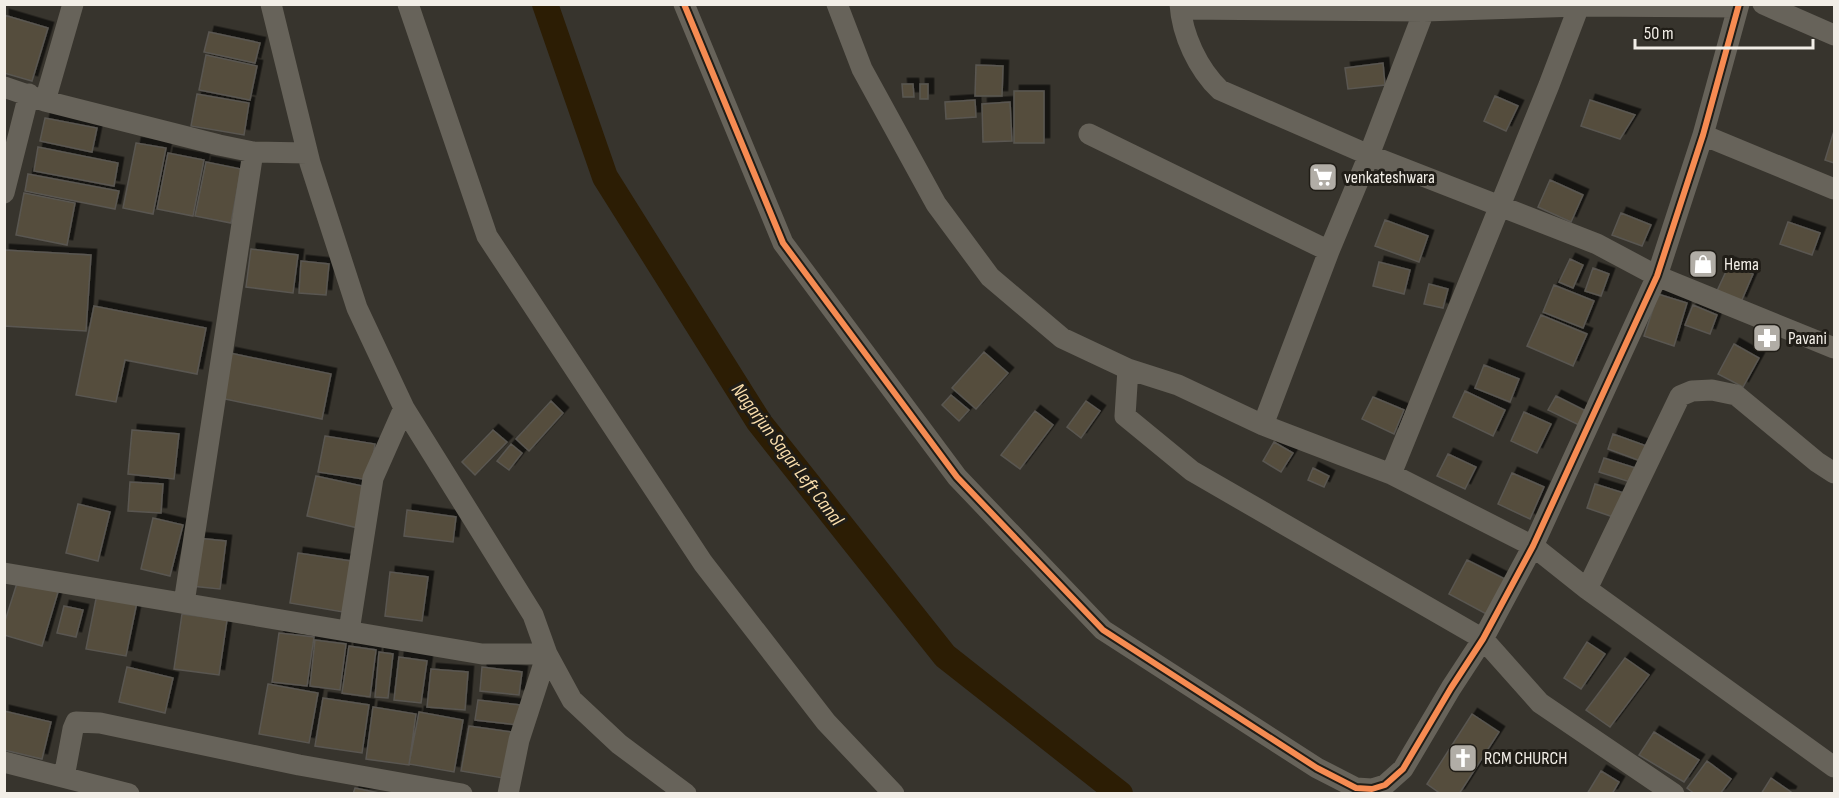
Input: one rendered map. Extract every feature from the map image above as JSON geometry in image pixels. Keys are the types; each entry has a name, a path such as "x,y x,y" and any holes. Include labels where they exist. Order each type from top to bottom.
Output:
{"street":[{"path":"4,193 37,97 73,4"},
{"path":"271,4 308,153 357,308 404,408 533,615 547,654 572,700 619,744 686,794"},
{"path":"408,4 487,236 703,563 826,722 894,794"},
{"path":"684,4 783,243 957,477 1103,630 1317,768 1356,788 1372,789 1385,785 1403,769 1483,639 1533,546 1657,276 1703,135 1738,6 1579,6 1424,11 1180,7 1190,47 1209,79 1220,90 1369,154 1597,244 1657,276 1834,348"},
{"path":"837,4 862,69 936,204 990,277 1062,338 1128,369 1178,386 1263,425 1391,474 1533,546 1587,589 1834,767"},
{"path":"1762,4 1834,35"},
{"path":"1391,474 1579,6"},
{"path":"1263,425 1424,11"},
{"path":"4,87 219,146 253,152 308,153"},
{"path":"1089,134 1329,251"},
{"path":"1703,135 1834,189"},
{"path":"184,603 253,152"},
{"path":"1128,369 1125,416 1192,471 1483,639 1540,703 1674,794"},
{"path":"1587,589 1680,396 1686,393 1712,390 1736,395 1817,462 1834,473"},
{"path":"349,631 373,478 404,408"},
{"path":"4,573 482,654 547,654"},
{"path":"508,794 519,740 547,654"},
{"path":"64,777 73,729 76,722 86,722 299,765 462,794"},
{"path":"4,762 129,794"}],"building":[{"path":"4,15 48,28 32,81 4,73"},
{"path":"209,32 260,43 255,63 204,52"},
{"path":"206,55 257,66 250,100 199,90"},
{"path":"1383,63 1385,85 1348,89 1345,68"},
{"path":"976,65 1003,66 1002,96 975,96"},
{"path":"902,84 913,84 914,97 903,97"},
{"path":"920,84 928,84 928,99 920,99"},
{"path":"1014,91 1044,91 1044,143 1014,143"},
{"path":"197,94 249,103 244,135 191,126"},
{"path":"1495,96 1518,106 1506,131 1484,121"},
{"path":"975,100 976,117 946,119 945,102"},
{"path":"1590,100 1635,115 1620,139 1581,126"},
{"path":"1010,102 1012,141 983,142 982,104"},
{"path":"45,118 97,128 92,152 40,141"},
{"path":"1834,131 1834,163 1825,160"},
{"path":"136,143 166,148 153,214 123,208"},
{"path":"38,147 118,163 114,186 34,171"},
{"path":"168,153 204,160 193,216 157,209"},
{"path":"206,162 241,169 231,223 195,216"},
{"path":"28,174 119,191 115,209 25,191"},
{"path":"1550,180 1583,195 1571,222 1538,207"},
{"path":"24,193 75,203 67,245 16,235"},
{"path":"1621,213 1651,225 1642,246 1612,235"},
{"path":"1385,220 1428,236 1419,262 1375,246"},
{"path":"1788,222 1820,233 1812,255 1780,244"},
{"path":"251,249 298,255 293,293 246,287"},
{"path":"4,250 91,255 86,331 4,326"},
{"path":"1570,259 1583,265 1573,288 1559,282"},
{"path":"301,261 329,264 326,295 299,293"},
{"path":"1379,262 1410,270 1404,294 1373,286"},
{"path":"1730,263 1753,274 1741,302 1717,291"},
{"path":"1593,268 1609,274 1601,296 1585,291"},
{"path":"1429,284 1448,289 1443,308 1424,304"},
{"path":"1554,285 1594,301 1583,328 1543,312"},
{"path":"1658,294 1687,303 1674,346 1644,336"},
{"path":"1693,305 1717,315 1710,334 1685,325"},
{"path":"94,306 206,328 197,374 125,360 116,402 76,395"},
{"path":"1541,315 1587,334 1573,366 1527,346"},
{"path":"1734,344 1759,358 1743,387 1718,374"},
{"path":"984,352 1008,373 976,409 952,388"},
{"path":"230,353 331,374 322,419 220,398"},
{"path":"1484,365 1519,379 1510,402 1475,388"},
{"path":"1465,391 1505,410 1493,436 1453,417"},
{"path":"951,395 969,410 959,421 942,405"},
{"path":"1556,396 1586,411 1579,425 1548,410"},
{"path":"1373,397 1404,410 1394,434 1362,419"},
{"path":"551,401 563,413 529,451 516,439"},
{"path":"1086,401 1100,411 1081,438 1067,427"},
{"path":"1035,411 1053,425 1020,469 1001,455"},
{"path":"1524,412 1551,424 1537,453 1511,441"},
{"path":"132,430 179,434 174,479 128,474"},
{"path":"493,430 507,442 475,475 462,462"},
{"path":"1613,434 1652,448 1646,463 1608,449"},
{"path":"325,436 375,444 369,480 318,472"},
{"path":"1274,442 1293,453 1281,472 1263,461"},
{"path":"511,444 522,453 509,470 497,461"},
{"path":"1448,454 1476,467 1465,489 1437,476"},
{"path":"1604,458 1642,470 1630,482 1599,472"},
{"path":"1313,468 1329,476 1324,487 1308,480"},
{"path":"1512,473 1544,487 1530,519 1498,504"},
{"path":"316,476 367,487 358,528 307,516"},
{"path":"130,482 163,484 161,513 128,511"},
{"path":"1595,484 1627,494 1619,519 1587,508"},
{"path":"78,504 110,512 98,561 66,553"},
{"path":"407,510 456,517 453,542 404,536"},
{"path":"153,518 183,525 170,576 141,569"},
{"path":"197,538 226,541 220,589 191,586"},
{"path":"298,553 351,561 343,612 290,603"},
{"path":"1467,560 1511,582 1492,617 1449,594"},
{"path":"390,572 428,577 422,621 385,616"},
{"path":"18,580 58,592 42,646 4,635 4,624"},
{"path":"97,594 137,602 126,656 86,649"},
{"path":"64,606 83,610 76,637 57,633"},
{"path":"182,614 227,620 219,675 174,669"},
{"path":"279,633 314,637 307,686 272,682"},
{"path":"315,640 346,644 340,690 310,686"},
{"path":"1587,642 1605,654 1581,689 1564,678"},
{"path":"349,646 376,650 370,697 342,693"},
{"path":"379,652 393,654 388,698 375,697"},
{"path":"399,657 427,661 421,703 394,700"},
{"path":"1625,658 1649,675 1610,727 1586,710"},
{"path":"127,667 173,678 165,713 119,702"},
{"path":"482,667 522,672 519,695 480,691"},
{"path":"431,669 468,672 465,710 427,707"},
{"path":"268,684 318,693 309,743 259,734"},
{"path":"323,698 369,705 362,753 315,746"},
{"path":"478,700 520,705 518,725 475,720"},
{"path":"373,707 416,714 409,765 366,759"},
{"path":"4,711 51,722 42,759 4,750"},
{"path":"419,712 463,720 454,772 409,764"},
{"name":"RCM CHURCH","path":"1472,714 1499,732 1459,794 1441,794 1427,784"},
{"path":"469,726 511,732 503,778 461,771"},
{"path":"1654,732 1699,760 1684,782 1639,755"},
{"path":"1707,761 1731,779 1720,794 1695,794 1687,788"},
{"path":"1601,771 1619,782 1612,794 1587,794"},
{"path":"1771,778 1791,792 1790,794 1761,794"},
{"path":"355,788 384,794 353,794"}],"waterway":[{"name":"Nagarjun Sagar Left Canal","path":"545,4 605,177 759,422 945,656 1120,794"}],"cycle path":[{"path":"684,4 783,243 957,477 1103,630 1317,768 1356,788 1372,789 1385,785 1403,769 1483,639 1533,546 1657,276 1703,135 1739,4"}],"place":[{"name":"venkateshwara","path":"1323,177"},
{"name":"Hema","path":"1703,264"},
{"name":"Pavani","path":"1767,338"},
{"name":"RCM CHURCH","path":"1463,758"}]}
